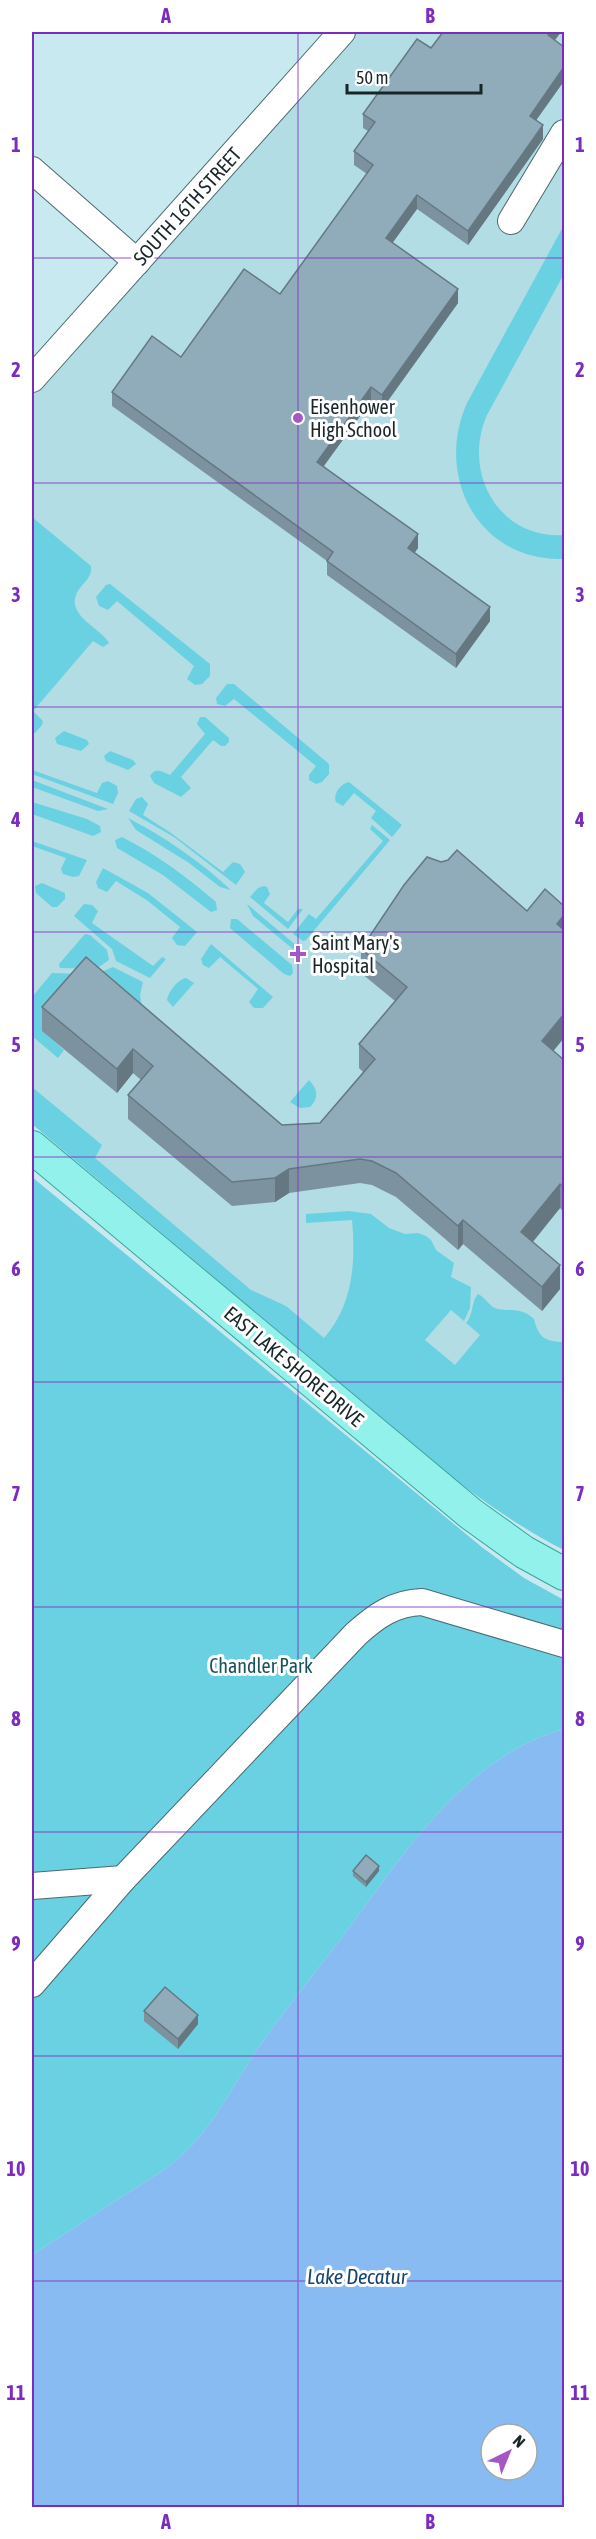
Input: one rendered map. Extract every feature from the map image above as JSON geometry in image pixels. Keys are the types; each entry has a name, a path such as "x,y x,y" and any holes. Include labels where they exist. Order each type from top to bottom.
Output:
{"main road":[{"name":"EAST LAKE SHORE DRIVE","path":"32,1147 471,1514 524,1552 564,1574"}],"street":[{"name":"SOUTH 16TH STREET","path":"32,378 340,32"},
{"path":"511,221 564,133"},
{"path":"32,170 137,262"},
{"path":"32,1984 123,1879 356,1634 382,1613 408,1602 422,1602 564,1644"},
{"path":"32,1886 123,1879"}],"shaded area":[{"path":"342,32 564,32 564,1550 532,1533 448,1474 32,1124 32,379"}],"green space":[{"path":"564,225 564,274 487,415 480,437 479,458 483,479 491,498 504,514 521,526 541,533 564,535 564,559 534,556 508,546 487,530 471,510 461,486 456,459 458,431 467,403"},
{"path":"32,517 91,566 88,578 76,595 75,603 86,622 109,643 103,647 93,641 33,711 43,721 35,733 32,732"},
{"path":"110,584 210,664 210,676 202,684 195,685 187,679 194,666 117,601 108,610 99,606 96,597 106,585"},
{"path":"227,684 234,684 329,764 329,774 322,782 316,784 309,780 309,775 316,766 234,699 225,706 217,704 216,698"},
{"path":"200,717 205,717 229,738 229,742 221,746 213,740 181,777 191,788 181,797 154,783 150,776 157,770 170,775 205,734 197,724"},
{"path":"64,731 87,740 89,744 81,751 57,744 55,738"},
{"path":"110,751 133,760 136,764 128,770 106,761 104,756"},
{"path":"32,770 97,793 102,783 108,781 117,786 118,793 113,804 32,774"},
{"path":"32,780 108,809 98,811 32,787"},
{"path":"349,782 402,825 392,837 371,818 376,811 354,793 343,806 336,802 338,790"},
{"path":"142,797 148,804 143,815 171,833 223,872 233,862 240,864 245,872 236,885 174,837 129,811 136,799"},
{"path":"32,802 87,819 100,826 101,832 93,836 32,814"},
{"path":"128,818 182,851 231,890 220,887 189,863 136,830"},
{"path":"372,825 390,840 303,941 293,934 309,914 316,919 383,841 370,829"},
{"path":"122,837 159,858 182,875 216,902 217,910 211,912 163,875 117,848 115,840"},
{"path":"32,841 87,860 79,876 63,874 61,869 66,858 32,846"},
{"path":"103,868 148,893 197,932 185,946 177,945 172,938 180,927 148,901 116,881 107,892 98,888 96,882"},
{"path":"42,883 65,893 65,899 57,907 52,907 36,893 35,886"},
{"path":"264,886 270,894 264,903 288,922 298,909 303,909 288,929 250,897 258,888"},
{"path":"84,904 92,905 98,911 92,923 153,966 162,957 166,959 150,978 116,961 112,949 74,916"},
{"path":"247,904 297,946 294,950 253,916"},
{"path":"231,919 237,919 292,965 293,973 290,976 284,974 230,928"},
{"path":"85,934 90,935 107,950 109,960 96,969 60,968 59,964"},
{"path":"211,944 273,997 263,1008 254,1008 249,1002 258,989 220,957 209,968 203,965 201,959"},
{"path":"113,967 143,982 140,995 142,1007 96,974"},
{"path":"52,973 81,974 43,1031 64,1050 58,1058 32,1036 32,997"},
{"path":"186,978 194,983 173,1007 167,1000 169,993 177,983"},
{"path":"309,1080 316,1090 316,1097 310,1107 300,1108 290,1102"},
{"path":"32,1087 102,1145 95,1158 251,1290 286,1306 324,1338 334,1325 347,1297 353,1267 352,1220 306,1223 306,1214 349,1211 371,1214 389,1228 405,1234 418,1233 426,1236 436,1250 454,1263 451,1277 471,1287 470,1308 464,1321 451,1310 425,1340 455,1365 480,1335 466,1323 478,1294 498,1309 517,1310 528,1314 534,1319 543,1337 551,1341 564,1342 564,1550 504,1515 448,1474 32,1124"},
{"name":"Chandler Park","path":"32,1177 483,1548 524,1578 564,1600 564,1729 528,1743 495,1762 465,1786 438,1813 388,1874 258,2048 208,2126 183,2154 168,2167 32,2255"}],"water":[{"name":"Lake Decatur","path":"564,1729 564,2507 32,2507 32,2255 168,2167 183,2154 208,2126 268,2034 412,1843 465,1786 495,1762 528,1743"}],"building":[{"name":"Eisenhower High School","path":"443,32 551,32 548,35 564,47 564,67 530,116 543,125 468,231 417,195 386,238 458,289 382,395 371,387 317,462 418,534 408,548 490,607 456,654 327,561 333,552 112,392 152,336 181,357 244,269 280,294 373,165 354,151 375,122 363,114 417,39 431,48"},
{"name":"Saint Mary's Hospital","path":"457,850 527,911 545,889 564,906 564,915 557,924 564,930 564,1014 542,1041 564,1060 564,1188 560,1184 521,1232 560,1265 542,1287 463,1220 458,1226 396,1173 372,1161 360,1159 289,1169 275,1178 232,1182 128,1095 153,1066 133,1049 117,1069 42,1007 86,957 282,1125 320,1123 375,1059 359,1044 407,987 361,949 404,885 427,857 441,862 448,860"},
{"path":"366,1855 379,1866 366,1882 353,1871"},
{"path":"165,1987 198,2015 178,2039 144,2011"}],"place":[{"name":"Eisenhower High School","path":"298,418"},
{"name":"Saint Mary's Hospital","path":"298,954"}]}
